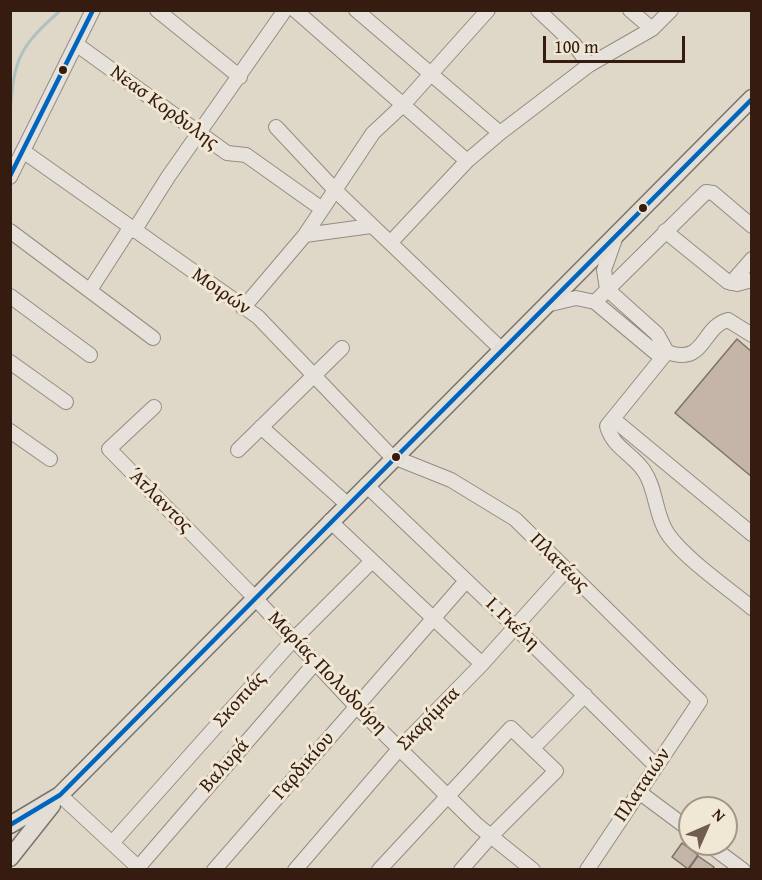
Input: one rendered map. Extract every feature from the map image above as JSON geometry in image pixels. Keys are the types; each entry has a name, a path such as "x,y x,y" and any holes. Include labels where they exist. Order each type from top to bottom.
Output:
{"main road":[{"path":"10,858 60,795 254,597 395,459 501,349 752,98"},
{"path":"10,825 60,795"}],"street":[{"path":"10,177 93,10"},
{"path":"157,10 240,77"},
{"path":"90,290 168,177 201,134 285,10"},
{"path":"295,10 467,161"},
{"path":"356,10 500,133"},
{"path":"243,308 305,235 373,133 403,105 488,10"},
{"path":"538,10 574,44 589,65"},
{"path":"630,10 652,29"},
{"path":"391,242 467,161 500,133 589,65 652,29 670,10"},
{"name":"Νεασ Κορδυλης","path":"76,44 227,153 246,154 315,204"},
{"path":"276,127 371,226 391,242 501,349"},
{"name":"Μοιρών","path":"23,151 258,317 395,459"},
{"path":"595,302 702,194 710,192 752,226"},
{"path":"305,235 371,226"},
{"path":"10,231 153,338"},
{"path":"665,231 731,283 752,280"},
{"path":"617,233 604,270 607,290 657,334 665,355"},
{"path":"731,283 752,259"},
{"path":"10,296 90,355"},
{"path":"546,305 583,298 595,302 665,355 681,356 694,353 717,326 728,320 740,325 752,335"},
{"path":"238,450 342,348"},
{"path":"665,355 607,426 612,440 645,472 668,535 751,606"},
{"path":"10,362 66,402"},
{"name":"Άτλαντος","path":"154,406 109,449 254,597"},
{"path":"613,418 752,534"},
{"path":"261,427 347,504"},
{"path":"10,431 50,459"},
{"name":"Πλατέως","path":"395,459 422,467 496,505 515,519 700,701"},
{"name":"Ι. Γκέλη","path":"366,485 656,766"},
{"path":"330,521 432,620 482,664"},
{"name":"Σκοπιάς","path":"112,843 294,640 372,561"},
{"name":"Σκαρίμπα","path":"295,870 400,748 482,664 566,570"},
{"name":"Γαρδικίου","path":"214,870 466,581"},
{"name":"Μαρίας Πολυδούρη","path":"254,597 356,706 446,795 490,837 532,870"},
{"name":"Βαλυρά","path":"139,869 315,663"},
{"path":"533,748 585,695"},
{"name":"Πλαταιών","path":"587,870 700,701"},
{"path":"379,870 446,795 511,728 556,771 490,837 461,870"},
{"path":"639,792 678,821"},
{"path":"60,795 139,869"},
{"path":"724,856 743,870"}],"building":[{"path":"737,339 752,352 752,477 675,413"},
{"path":"678,849 678,856 697,856 688,869 672,857"},
{"path":"698,856 714,867 712,870 688,870"}],"waterway":[{"path":"10,114 14,79 21,55 27,44 61,10"}],"transit line":[{"path":"10,176 93,10"},
{"path":"10,825 60,795 752,99"}]}
